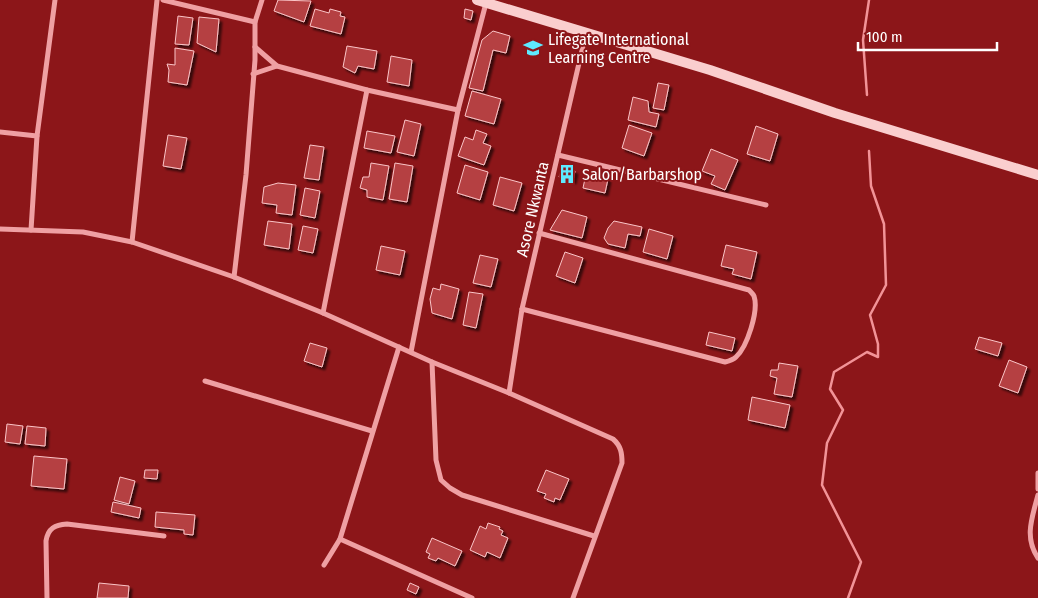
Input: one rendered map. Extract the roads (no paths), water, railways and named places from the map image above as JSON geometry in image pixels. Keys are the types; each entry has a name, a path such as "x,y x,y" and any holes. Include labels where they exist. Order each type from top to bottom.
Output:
{"street":[{"path":"31,230 37,136 55,0"},
{"path":"132,242 157,0"},
{"path":"163,0 255,22"},
{"path":"234,277 246,175 255,22 262,0"},
{"path":"411,352 458,110 482,1 502,4 710,70 835,113 1038,175"},
{"name":"Asore Nkwanta","path":"509,393 522,309 586,32"},
{"path":"255,47 277,66 367,90 458,110"},
{"path":"253,74 277,66"},
{"path":"323,313 367,90"},
{"path":"0,132 37,136"},
{"path":"558,154 766,205"},
{"path":"0,229 83,232 132,242 234,277 323,313 432,362 509,393 613,439 622,450 622,463 573,598"},
{"path":"522,309 725,362 735,359 743,348 749,335 755,312 754,296 750,290 539,233"},
{"path":"324,565 340,539 399,347"},
{"path":"432,362 436,460 442,480 450,488 462,495 594,536"},
{"path":"205,381 372,431"},
{"path":"1038,473 1038,490"},
{"path":"1038,496 1029,538 1038,558"},
{"path":"47,598 46,540 48,533 53,527 66,524 164,536"},
{"path":"340,539 472,598"}],"waterway":[{"path":"867,95 863,40 869,0"},
{"path":"848,598 861,562 822,485 827,443 843,410 830,389 834,372 867,352 878,357 878,344 870,315 886,285 884,224 871,186 869,151"}],"place":[{"name":"Lifegate International Learning Centre","path":"533,48"},
{"name":"Salon/Barbarshop","path":"567,174"}]}
